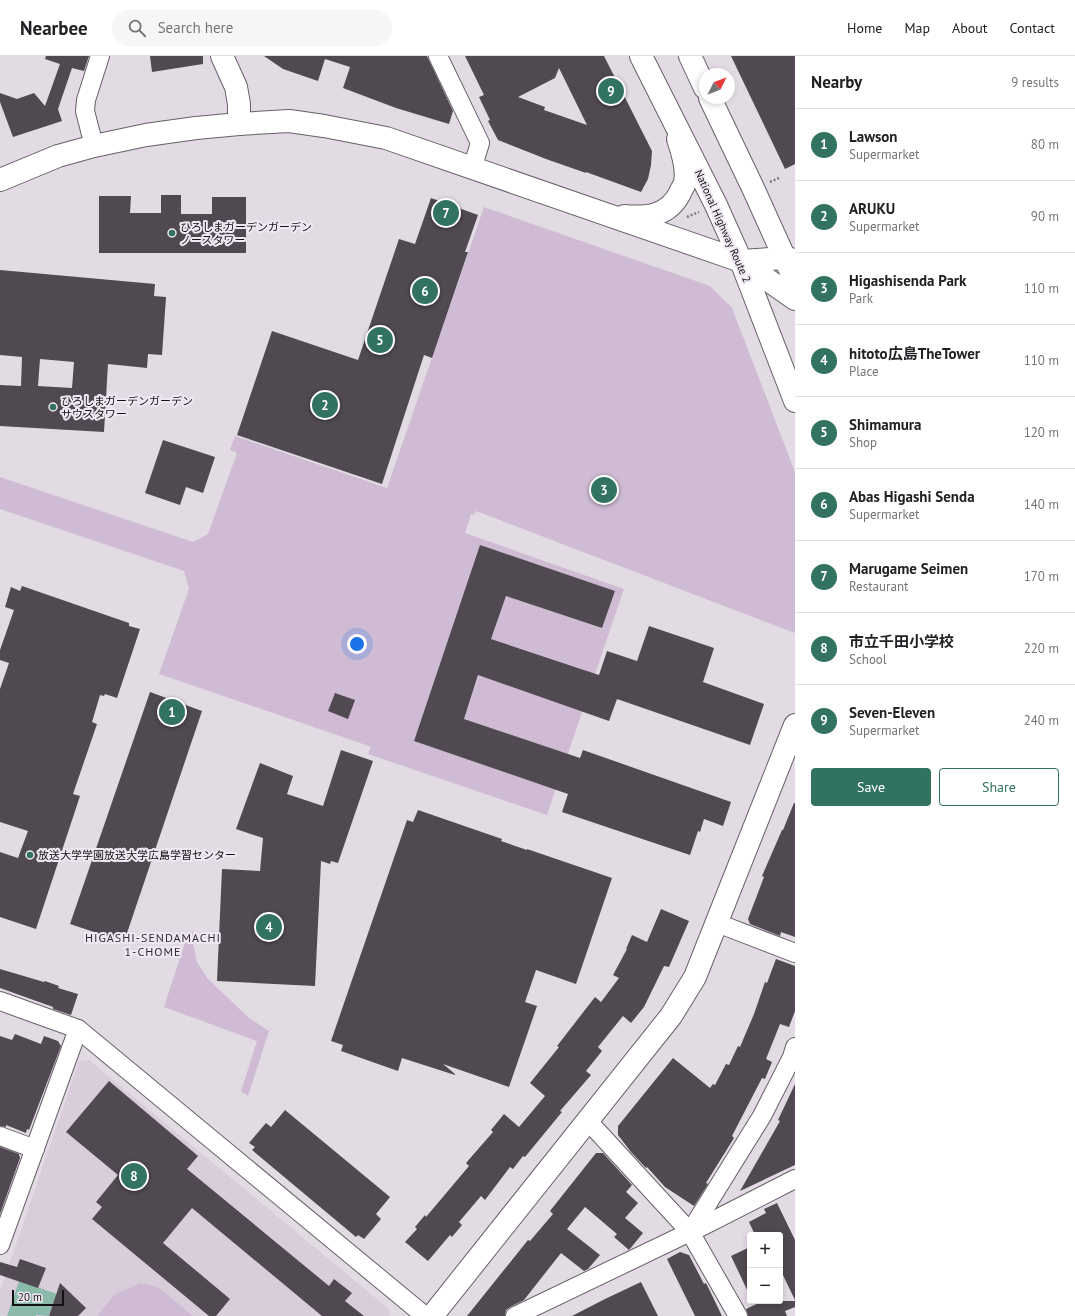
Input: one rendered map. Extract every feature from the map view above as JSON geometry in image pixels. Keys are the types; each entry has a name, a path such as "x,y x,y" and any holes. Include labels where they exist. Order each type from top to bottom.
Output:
{"main road":[{"path":"222,56 236,87 239,104 239,124"},
{"name":"National Highway Route 2","path":"641,56 716,204 741,261 795,401"},
{"path":"690,56 699,75"},
{"path":"713,104 790,259 795,281"},
{"path":"597,211 637,217 658,214 675,201 686,182 685,162 670,115"},
{"path":"0,180 58,156 94,146 146,135 239,124 289,122 324,126 386,138 741,261 795,299"},
{"path":"741,261 790,259"},
{"path":"432,1316 671,1016 695,977 795,725"}],"street":[{"path":"94,146 86,111 86,100 100,56"},
{"path":"438,56 480,143 472,169"},
{"path":"717,923 795,953"},
{"path":"0,1001 78,1029 425,1316"},
{"path":"0,1245 78,1029"},
{"path":"690,1232 762,1116 795,1047"},
{"path":"588,1121 602,1134 690,1232 738,1316"},
{"path":"0,1136 35,1149"},
{"path":"515,1316 795,1180"}],"shaded area":[{"path":"484,207 710,286 732,308 795,472 795,633 476,511 474,515 471,514 465,533 624,589 547,815 368,754 371,747 363,744 159,674 189,589 184,571 0,509 0,477 193,542 208,534 237,453 230,450 235,436 387,488","holes":["480,546 615,591 602,628 506,596 491,639 588,671 483,662 464,719 561,752 549,787 414,741"]},
{"path":"193,931 193,944 197,962 208,979 249,1018 269,1031 248,1096 241,1091 257,1041 164,1007 188,933"},
{"path":"89,1060 389,1309 390,1316 0,1316 0,1291 79,1061"},
{"path":"19,1281 57,1294 49,1316 7,1316"},
{"path":"140,1283 158,1287 193,1316 97,1316 114,1295"}],"building":[{"path":"46,56 89,56 84,71 72,68 58,109 62,121 13,137 0,102 0,93 17,99 34,93 45,106 60,64 45,59"},
{"path":"150,56 203,56 203,64 152,72"},
{"path":"264,56 427,56 453,111 449,124 396,108 343,88 350,67 325,59 318,81 283,69"},
{"path":"465,56 604,56 652,151 648,179 641,192 546,159 498,140 488,121 490,120 479,97 484,95","holes":["559,68 587,125 544,110 545,107 518,97 555,78"]},
{"path":"731,56 795,56 795,164 785,169"},
{"name":"ひろしまガーデンガーデン ノースタワー","path":"161,195 181,195 181,214 212,214 212,197 246,197 246,253 99,253 99,196 131,196 130,213 161,213"},
{"path":"431,198 478,215 465,252 468,252 432,358 424,355 382,484 237,435 272,331 358,360 399,239 415,244"},
{"path":"0,270 155,284 154,296 166,297 162,355 148,354 147,368 108,364 104,432 0,426 0,385 21,386 22,357 0,355","holes":["40,359 74,362 72,388 38,386"]},
{"path":"163,440 215,457 203,493 186,487 180,505 145,493"},
{"path":"480,545 615,591 602,628 506,596 491,639 599,675 607,651 637,661 649,626 714,648 703,682 764,704 750,745 617,699 609,721 478,675 464,719 580,758 583,750 731,802 723,826 704,819 700,832 698,831 690,855 562,812 568,794 414,741"},
{"path":"22,586 129,623 129,626 140,629 117,698 105,694 104,696 100,695 92,722 97,724 73,794 80,796 36,929 0,917 0,852 18,858 28,831 0,822 0,689 9,663 0,660 0,650 14,610 5,607 11,587 20,591"},
{"path":"150,692 202,711 124,942 70,924"},
{"path":"335,693 355,700 348,719 328,711"},
{"path":"341,750 373,761 338,863 331,861 330,864 321,861 315,986 217,981 222,869 260,871 263,838 236,829 260,763 293,776 287,794 323,806"},
{"path":"794,803 795,937 781,932 780,936 750,924 748,919 764,877 762,876"},
{"path":"418,810 502,839 501,841 612,878 576,984 536,970 525,1002 537,1006 509,1087 443,1064 455,1075 402,1058 398,1071 341,1051 343,1045 331,1041 407,820 413,822"},
{"path":"661,909 689,921 669,967 664,966 644,1007 631,1023 623,1016 598,1047 602,1051 586,1071 591,1075 560,1111 562,1112 525,1157 523,1156 513,1169 510,1167 485,1200 481,1196 459,1222 462,1225 452,1237 450,1235 428,1261 405,1242 417,1229 415,1227 425,1215 426,1217 469,1166 466,1163 493,1132 491,1130 504,1114 519,1127 545,1096 530,1083 559,1047 557,1046 595,997 601,1002 619,978 613,975 627,949 632,935 647,942"},
{"path":"776,959 795,966 795,1011 789,1027 780,1024 766,1059 772,1062 765,1079 762,1078 732,1136 734,1138 706,1183 708,1184 694,1206 665,1187 647,1167 646,1168 618,1135 618,1126 673,1058 710,1088 713,1084 715,1085 726,1064 729,1065 738,1046 740,1047 754,1014 765,982 767,983"},
{"path":"0,969 44,982 45,981 59,986 58,988 78,994 71,1015 0,988"},
{"path":"15,1034 41,1044 44,1036 58,1041 61,1046 29,1130 27,1129 26,1133 6,1125 6,1127 0,1126 0,1036 12,1040"},
{"path":"109,1081 198,1156 187,1169 329,1286 334,1279 352,1293 345,1301 364,1316 322,1316 192,1208 163,1243 230,1299 216,1316 209,1316 92,1219 102,1207 96,1202 118,1175 66,1132"},
{"path":"795,1084 795,1165 740,1191 780,1121 778,1120"},
{"path":"285,1110 390,1197 376,1214 381,1219 364,1239 358,1235 356,1237 252,1150 255,1147 249,1143 266,1123 271,1127"},
{"path":"0,1147 19,1154 20,1158 0,1214"},
{"path":"596,1153 603,1153 632,1185 626,1192 638,1203 625,1218 643,1233 629,1250 614,1237 617,1234 585,1207 567,1229 600,1255 588,1269 584,1271 561,1253 524,1300 506,1310 505,1316 467,1316 528,1240 530,1241 553,1214 550,1211"},
{"path":"777,1203 795,1240 795,1300 783,1275 783,1232 754,1232 749,1222 766,1213 764,1209"},
{"path":"747,1248 747,1290 731,1256"},
{"path":"680,1252 689,1255 704,1284 706,1283 722,1316 695,1316 667,1259"},
{"path":"20,1259 46,1268 38,1288 0,1275 0,1262 17,1267"},
{"path":"641,1282 658,1316 572,1316 605,1299"},
{"path":"60,1283 86,1308 78,1316 49,1316"},
{"path":"783,1301 795,1301 795,1307 785,1311 787,1316 748,1316 746,1309 757,1304 783,1304"}],"place":[{"name":"Seven-Eleven","path":"611,91"},
{"name":"Marugame Seimen","path":"446,213"},
{"name":"ひろしまガーデンガーデン ノースタワー","path":"172,233"},
{"name":"Abas Higashi Senda","path":"425,291"},
{"name":"Shimamura","path":"380,340"},
{"name":"ARUKU","path":"325,405"},
{"name":"ひろしまガーデンガーデン サウスタワー","path":"53,407"},
{"name":"Higashisenda Park","path":"604,490"},
{"name":"Lawson","path":"172,712"},
{"name":"放送大学学園放送大学広島学習センター","path":"30,855"},
{"name":"hitoto広島TheTower","path":"269,927"},
{"name":"市立千田小学校","path":"134,1176"}],"district":[{"name":"HIGASHI-SENDAMACHI 1-CHOME","path":"153,944"}]}
